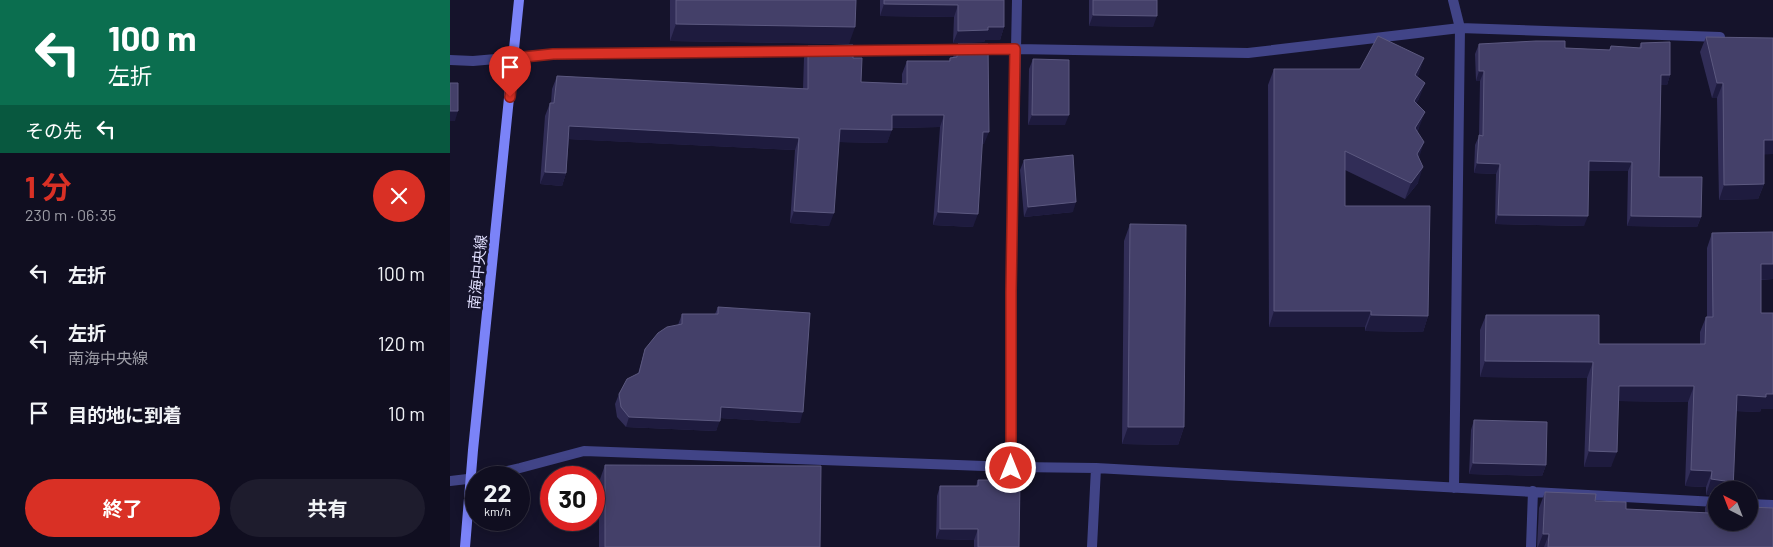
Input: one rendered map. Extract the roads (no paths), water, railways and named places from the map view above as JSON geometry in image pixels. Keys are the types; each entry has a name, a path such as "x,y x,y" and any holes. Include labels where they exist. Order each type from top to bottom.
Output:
{"street":[{"name":"南海中央線","path":"476,466 519,0"},
{"path":"1011,468 1011,292 1017,0"},
{"path":"1453,0 1460,28 1454,488"},
{"path":"450,60 473,61 553,54 1015,49 1248,53 1460,28 1734,38"},
{"path":"528,466 584,451 1011,468 1096,468 1708,502"},
{"path":"1092,547 1096,468"},
{"path":"450,482 465,480"},
{"path":"1530,547 1533,491"},
{"path":"1758,504 1773,505"},
{"name":"南海中央線","path":"465,547 467,531"}]}
